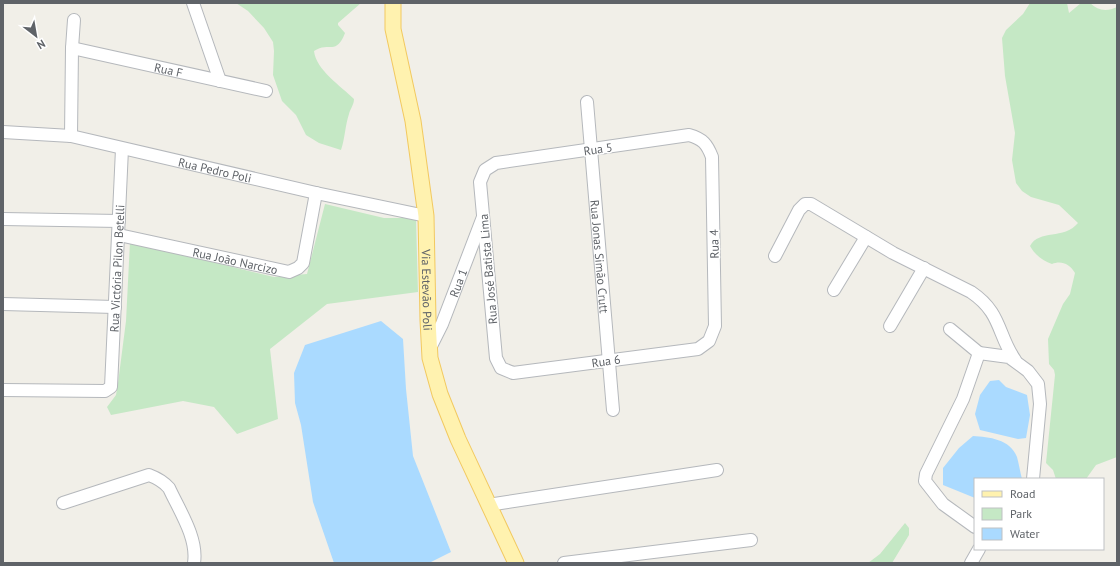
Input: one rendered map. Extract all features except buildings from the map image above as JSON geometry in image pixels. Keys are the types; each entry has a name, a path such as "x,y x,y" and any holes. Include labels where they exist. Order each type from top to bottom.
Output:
{"main road":[{"name":"Via Estevão Poli","path":"393,3 393,30 413,121 426,216 430,358 440,394 488,505 516,563"}],"street":[{"path":"193,3 220,81"},
{"path":"71,136 72,48 74,20"},
{"name":"Rua F","path":"72,48 266,91"},
{"name":"Rua Jonas Simão Crutt","path":"587,102 613,410"},
{"name":"Rua Pedro Poli","path":"3,132 71,136 316,193 426,216"},
{"name":"Rua 5","path":"485,170 496,163 689,135 701,138 708,147"},
{"name":"Rua 4","path":"708,147 712,157 715,326 709,341"},
{"name":"Rua Victória Pilon Betelli","path":"3,390 105,391 111,387 122,149"},
{"name":"Rua José Batista Lima","path":"485,170 480,182 496,358 501,368"},
{"name":"Rua João Narcizo","path":"119,235 289,272 298,268 303,262 316,193"},
{"path":"775,256 799,210 808,204 866,237 971,292 982,300 998,322 1010,356 1034,378 1038,384 1040,391 1033,478"},
{"name":"Rua 1","path":"430,348 442,324 483,217"},
{"path":"3,219 119,221"},
{"path":"834,290 866,237"},
{"path":"470,248 488,260"},
{"path":"890,326 924,268"},
{"path":"3,304 115,307"},
{"path":"950,329 979,353 1010,356"},
{"name":"Rua 6","path":"501,368 513,373 698,349 709,341"},
{"path":"974,526 943,504 927,485 925,478 963,399 979,353"},
{"path":"488,505 717,470"},
{"path":"64,503 149,475 157,478 165,483 169,488 189,532 195,554 194,563"},
{"path":"564,563 751,540"},
{"path":"971,563 978,550"}],"green space":[{"path":"236,3 361,3 338,23 345,33 339,44 332,47 320,48 314,51 319,65 324,71 354,99 341,150 319,143 306,135 296,115 282,101 273,75 273,42 264,28 248,11"},
{"path":"1030,3 1067,3 1069,13 1081,3 1090,3 1096,8 1103,10 1110,10 1117,7 1117,457 1096,465 1087,478 1056,478 1053,470 1046,463 1055,375 1054,370 1049,364 1048,339 1063,304 1070,294 1075,273 1068,265 1059,262 1052,264 1045,261 1034,252 1030,246 1039,238 1066,231 1078,223 1059,205 1031,197 1022,191 1016,183 1012,160 1015,133 1005,76 1002,38 1006,30 1023,14"},
{"path":"325,204 384,218 416,218 418,292 327,304 270,349 278,419 237,434 214,407 183,401 111,415 107,407 116,395 118,383 126,321 130,242 274,277 307,274"},
{"path":"905,523 909,528 909,535 892,563 868,563 880,554"}],"water":[{"path":"381,321 403,339 406,389 413,456 451,552 429,563 334,563 313,502 301,425 295,403 294,373 305,345"},
{"path":"999,380 1006,387 1027,395 1030,415 1026,438 1018,439 980,430 975,414 980,395 990,381"},
{"path":"973,436 998,440 1009,446 1014,451 1017,457 1022,478 974,478 974,498 943,485 943,468 959,448"}]}
